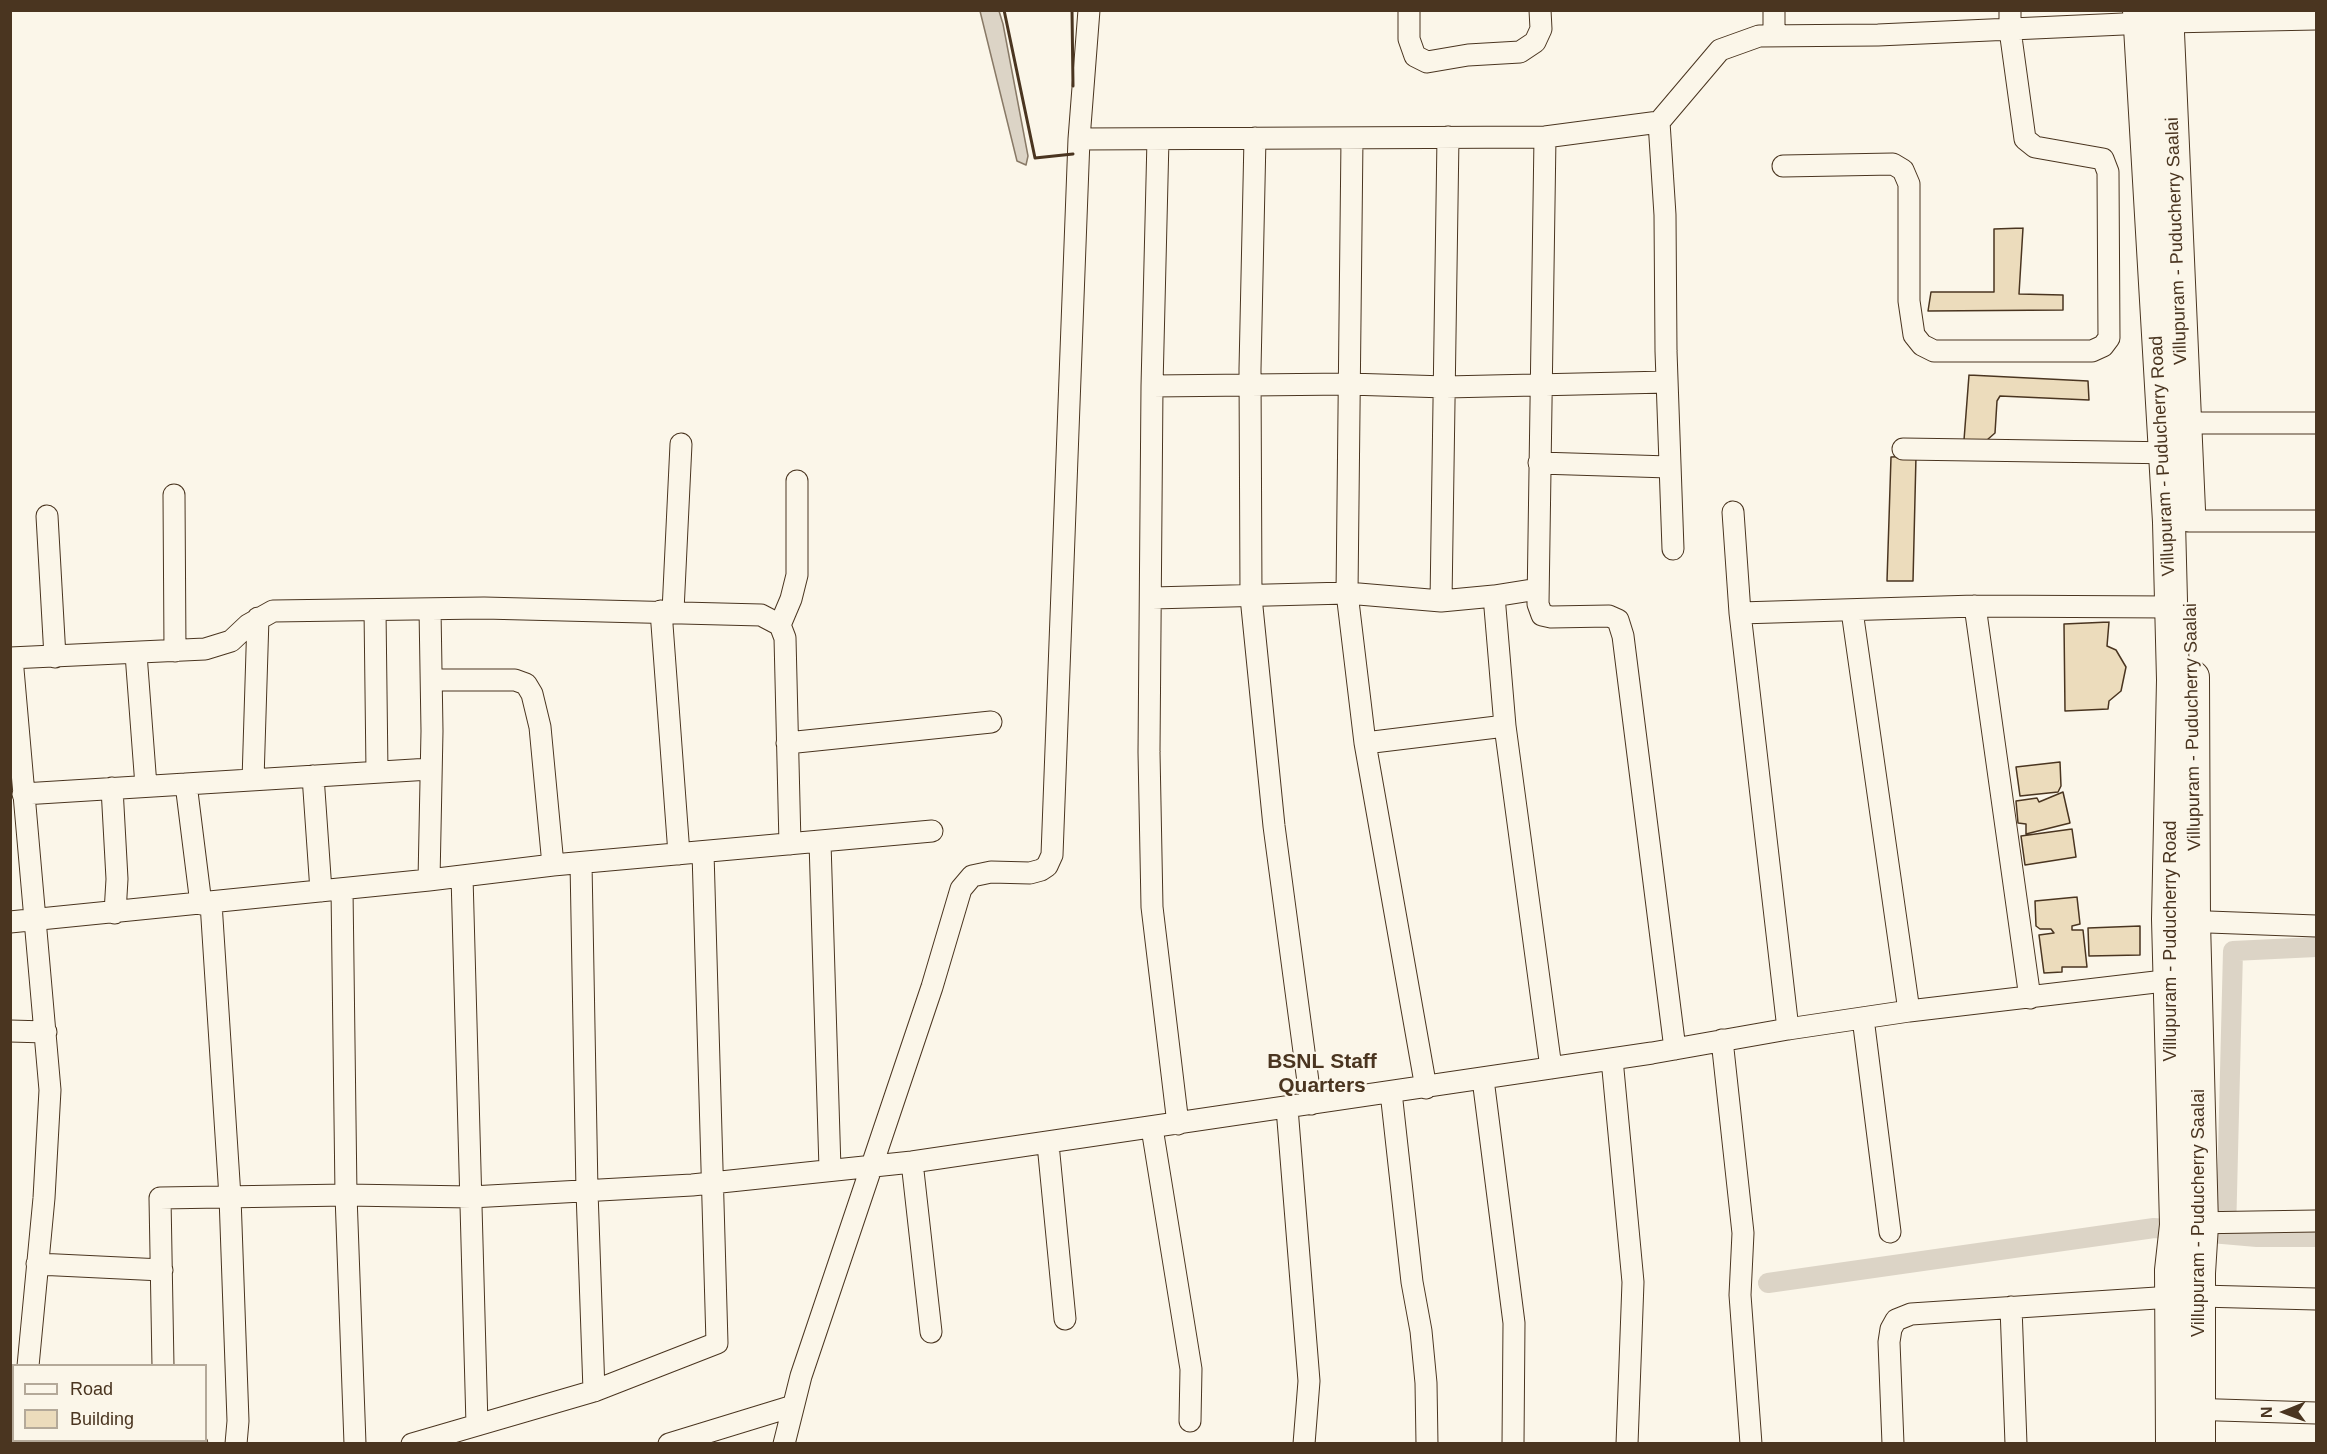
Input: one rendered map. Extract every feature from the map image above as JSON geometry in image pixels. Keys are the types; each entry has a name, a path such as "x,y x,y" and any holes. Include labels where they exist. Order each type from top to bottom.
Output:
{"highway":[{"name":"Villupuram - Puducherry Saalai","path":"2153,17 2185,423 2175,453 2189,521 2182,669"},
{"name":"Villupuram - Puducherry Road","path":"2153,17 2175,453 2169,522 2170,607 2182,669 2181,921 2189,1224"},
{"name":"Villupuram - Puducherry Saalai","path":"2172,1443 2185,1409 2185,1284 2189,1224"},
{"name":"Villupuram - Puducherry Saalai","path":"2185,1409 2199,1443"}],"street":[{"path":"784,1443 801,1376 932,987 961,889 972,876 991,872 1030,873 1041,870 1047,866 1052,855 1079,139 1089,10"},
{"path":"1409,10 1409,39 1415,56 1427,62 1468,55 1520,52 1535,42 1541,29 1540,10"},
{"path":"1774,10 1774,36"},
{"path":"1079,139 1545,136 1659,122 1720,51 1759,36 2010,20 2153,17 2316,19"},
{"path":"1783,166 1893,164 1904,170 1909,184 1909,301 1914,335 1922,345 1934,351 2092,351 2103,346 2109,338 2108,172 2103,159 2035,147 2025,139 2010,20"},
{"path":"1659,122 1665,215 1669,467 1673,549"},
{"path":"1545,136 1538,589 1542,615 1551,617 1608,616 1618,620 1623,636 1675,1049"},
{"path":"1441,601 1449,137"},
{"path":"1255,138 1250,384 1251,597 1274,826 1311,1104"},
{"path":"1352,138 1347,593 1365,743 1426,1088"},
{"path":"1158,139 1152,386 1149,753 1152,907 1178,1124"},
{"path":"1152,386 1348,384 1446,387 1541,383 1667,382"},
{"path":"2185,423 2316,423"},
{"path":"679,854 667,611 681,444"},
{"path":"1903,449 2175,453"},
{"path":"1539,463 1669,467"},
{"path":"780,625 791,599 797,574 797,482"},
{"path":"174,495 175,651"},
{"path":"1733,512 1740,613 1788,1029"},
{"path":"47,516 55,657"},
{"path":"2189,521 2316,521"},
{"path":"1152,598 1347,593 1441,601 1538,589"},
{"path":"1494,596 1505,726 1551,1068"},
{"path":"1975,606 2030,998"},
{"path":"1740,613 1975,606 2170,607"},
{"path":"429,880 432,680 430,609"},
{"path":"28,1364 50,1090 11,658 136,654 205,648 231,641 258,618 273,611 430,609 667,611 761,615 780,625 785,638 790,844"},
{"path":"375,610 377,772"},
{"path":"1852,611 1909,1011"},
{"path":"253,780 258,618"},
{"path":"136,654 146,786"},
{"path":"432,680 515,680 526,684 532,694 540,728 553,865"},
{"path":"787,742 991,722"},
{"path":"1365,743 1505,726"},
{"path":"23,794 430,769"},
{"path":"314,776 332,890 355,1443"},
{"path":"186,784 206,903 230,1197 238,1421 236,1443"},
{"path":"112,788 117,879 114,912"},
{"path":"10,922 429,880 553,865 932,831"},
{"path":"819,842 830,1169"},
{"path":"412,1443 594,1391 717,1343 703,852"},
{"path":"581,863 586,1191 594,1391"},
{"path":"462,876 477,1425"},
{"path":"2181,921 2316,926"},
{"path":"164,1364 160,1198 346,1195 471,1197 712,1182 912,1162 1426,1088 1909,1011 2183,979"},
{"path":"1863,1018 1890,1232"},
{"path":"10,1031 46,1032"},
{"path":"1722,1040 1743,1233 1740,1295 1751,1443"},
{"path":"1612,1059 1633,1282 1628,1443"},
{"path":"1483,1078 1509,1269 1514,1323 1513,1443"},
{"path":"1390,1092 1412,1282 1421,1331 1426,1383 1427,1443"},
{"path":"1287,1108 1309,1381 1304,1437"},
{"path":"1152,1128 1191,1369 1190,1421"},
{"path":"1048,1144 1065,1319"},
{"path":"912,1162 931,1332"},
{"path":"2189,1224 2316,1221"},
{"path":"37,1264 162,1270"},
{"path":"1893,1443 1889,1342 1891,1329 1896,1320 1911,1314 2011,1307 2185,1284 2316,1299"},
{"path":"2011,1307 2016,1443"},
{"path":"669,1443 794,1406"},
{"path":"2185,1409 2316,1413"}],"shaded area":[{"path":"980,11 999,11 1003,24 1028,156 1026,165 1017,161"}],"building":[{"path":"2023,228 2019,294 2063,295 2063,310 1928,311 1931,292 1994,292 1994,229"},
{"path":"1969,375 2088,381 2089,400 2000,396 1997,401 1995,433 1987,440 1964,440"},
{"path":"1916,456 1913,581 1887,581 1891,457"},
{"path":"2109,622 2107,646 2116,650 2126,667 2121,691 2109,701 2108,709 2065,711 2064,624"},
{"path":"2060,762 2061,786 2058,792 2020,796 2016,767"},
{"path":"2063,792 2070,823 2026,834 2026,824 2018,823 2016,801 2037,798 2039,802"},
{"path":"2072,829 2076,857 2025,865 2021,836"},
{"path":"2077,897 2080,924 2072,926 2072,930 2083,930 2087,967 2062,967 2062,972 2044,973 2039,935 2054,933 2051,929 2040,929 2036,926 2035,901"},
{"path":"2140,926 2140,955 2089,956 2088,928"}],"waterway":[{"path":"2226,1234 2233,951 2316,947"},
{"path":"1768,1283 2154,1228 2257,1237 2316,1237"}],"wall":[{"path":"1004,10 1035,158 1073,154"},
{"path":"1072,10 1073,86"}],"district":[{"name":"BSNL Staff Quarters","path":"1322,1074"}]}
